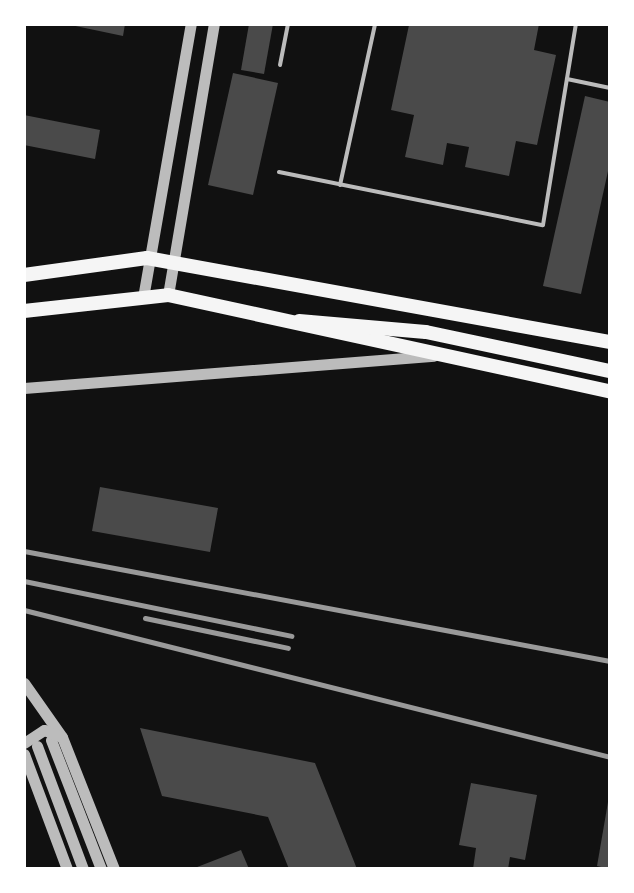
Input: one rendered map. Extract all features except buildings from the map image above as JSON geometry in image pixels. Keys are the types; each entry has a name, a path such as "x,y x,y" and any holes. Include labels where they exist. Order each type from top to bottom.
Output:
{"main road":[{"path":"24,275 147,258 610,342"},
{"path":"24,311 144,292 168,295 299,321 437,356 610,391"},
{"path":"299,321 426,332 610,371"}],"street":[{"path":"144,292 147,258 191,24"},
{"path":"168,295 171,262 214,24"},
{"path":"24,388 437,356"},
{"path":"24,683 56,739 114,869"},
{"path":"24,743 44,730 56,739 101,869"},
{"path":"37,746 83,869"},
{"path":"24,754 67,869"}],"lane":[{"path":"280,65 288,24"},
{"path":"340,185 375,24"},
{"path":"279,172 543,225 576,24"},
{"path":"567,79 610,88"}],"railway":[{"path":"24,551 610,661"},
{"path":"24,581 291,636"},
{"path":"24,610 610,757"},
{"path":"145,618 288,648"}]}
